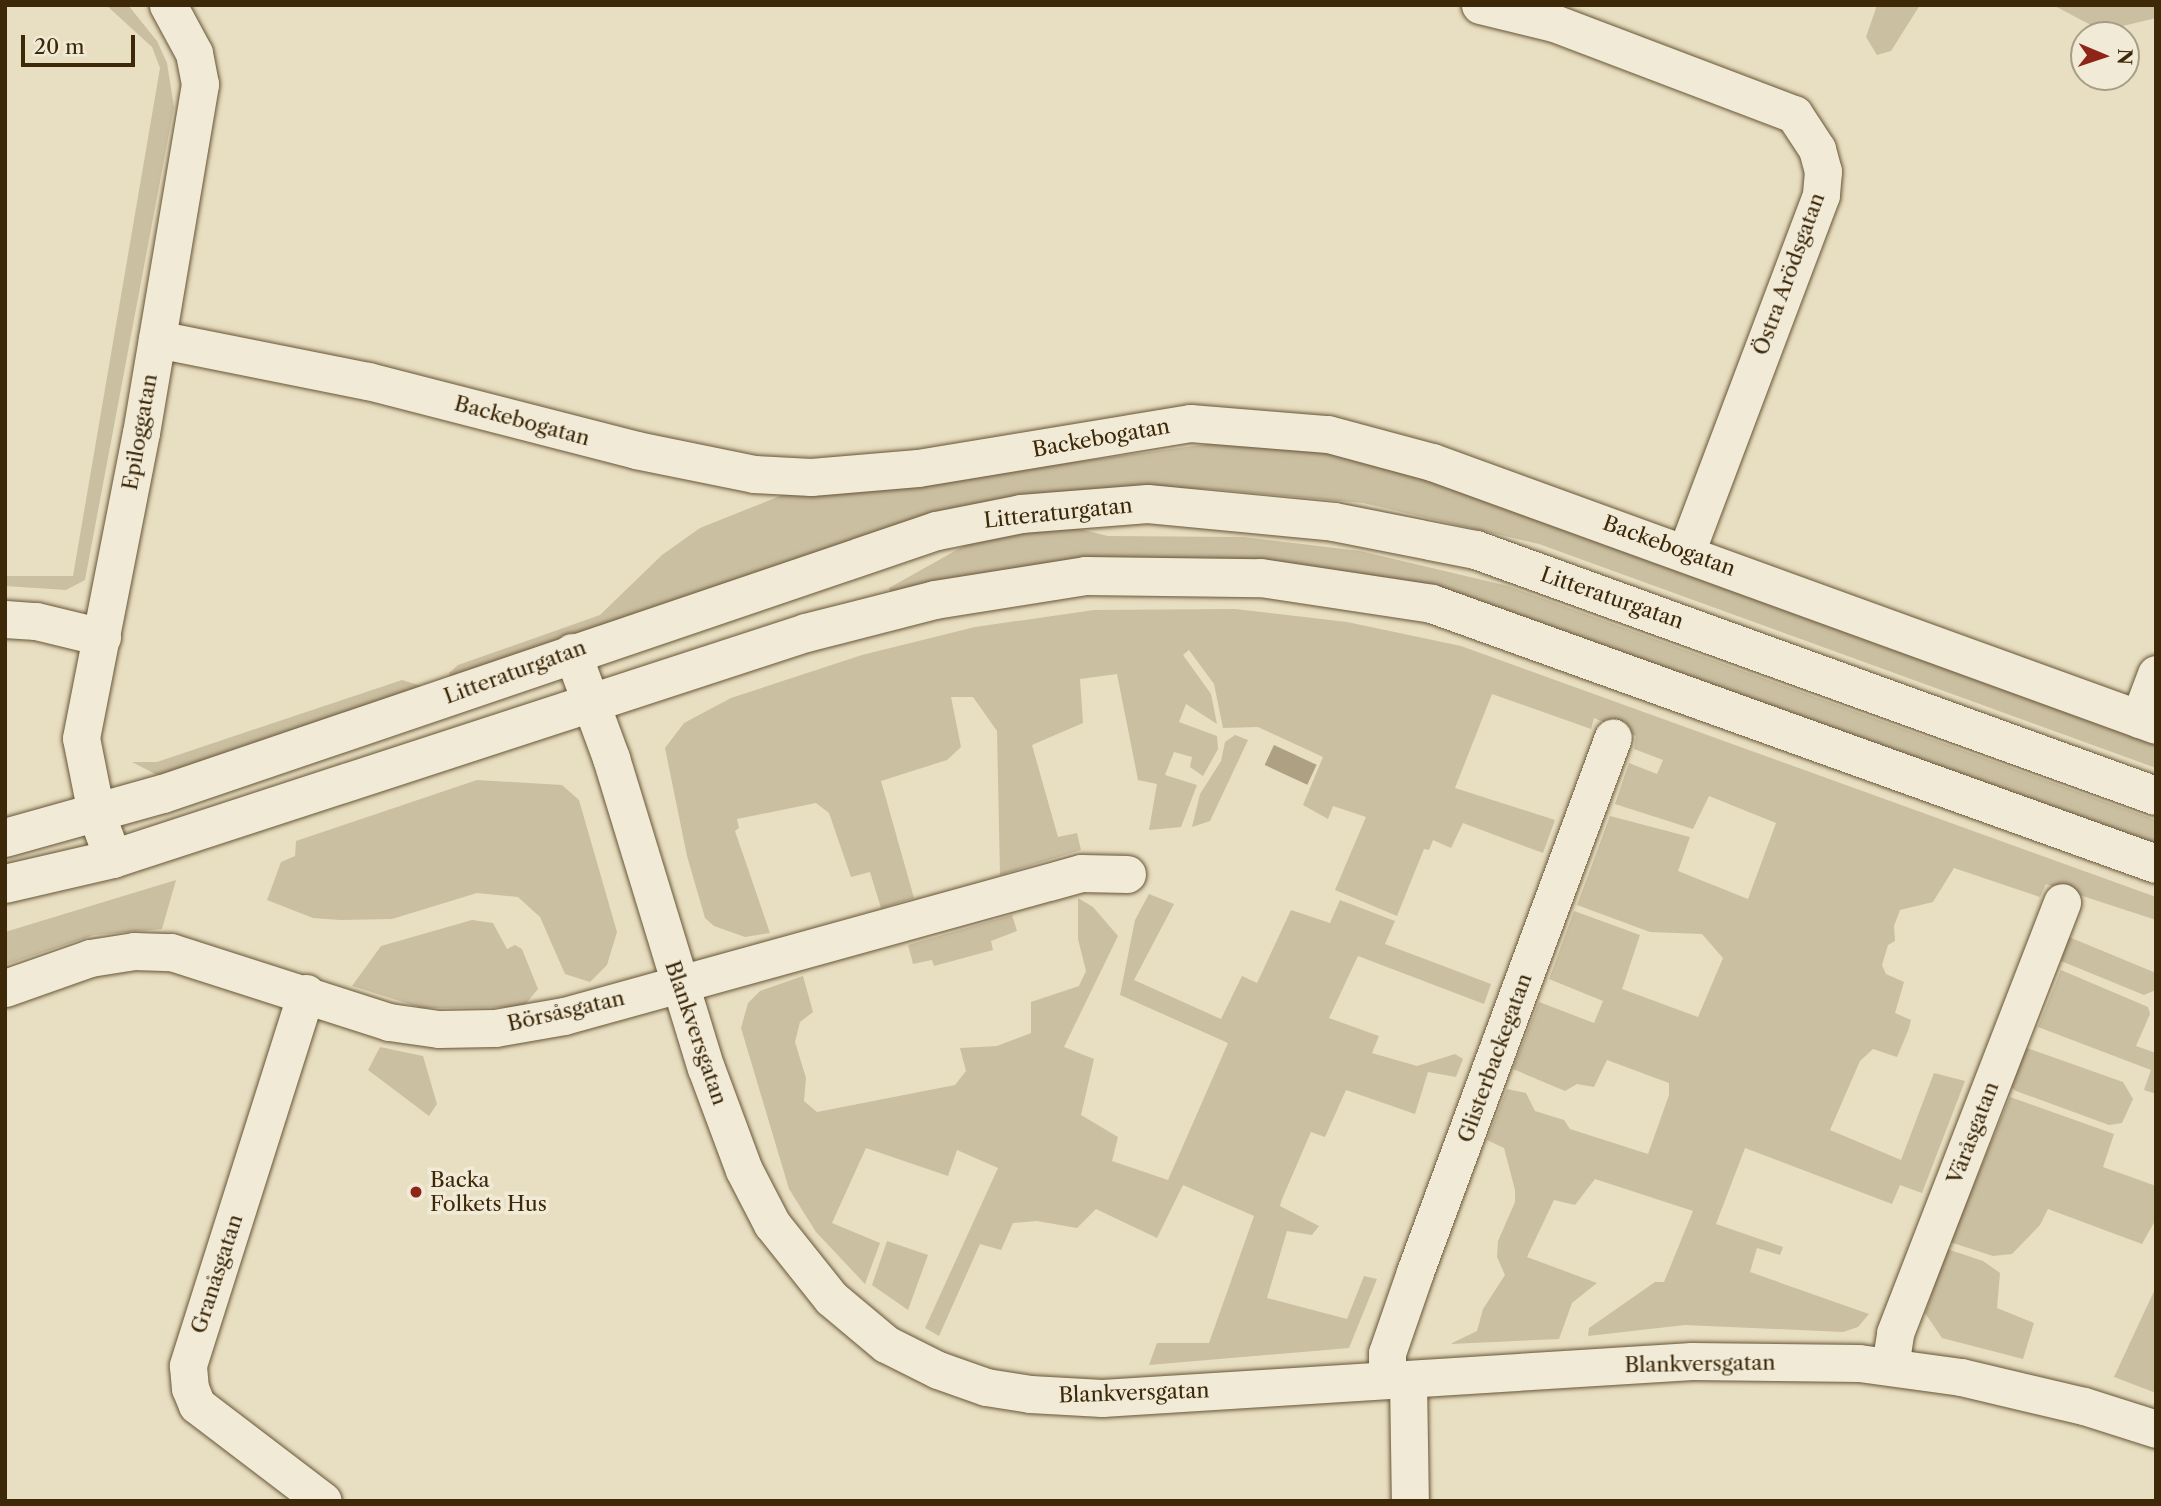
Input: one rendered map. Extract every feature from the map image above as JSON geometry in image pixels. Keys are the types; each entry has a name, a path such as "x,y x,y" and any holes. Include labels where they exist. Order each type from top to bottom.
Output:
{"street":[{"name":"Östra Arödsgatan","path":"1480,5 1554,23 1794,114 1817,149 1823,171 1821,195 1686,552"},
{"name":"Epiloggatan","path":"113,859 96,813 81,738 102,637 200,85 194,53 174,7"},
{"name":"Backebogatan","path":"156,339 368,381 636,450 754,474 811,477 918,468 1190,423 1328,434 1432,462 1686,552 2148,722 2156,674"},
{"name":"Litteraturgatan","path":"5,838 96,813 358,729 572,652 937,530 983,520 1134,504 1260,512 1476,550 2156,796"},
{"path":"5,884 113,859 592,705 806,633 935,600 1086,576 1261,578 1432,604 2156,864"},
{"path":"5,619 36,621 102,637"},
{"name":"Blankversgatan","path":"572,652 592,705 678,982 744,1170 772,1224 831,1298 886,1344 938,1370 986,1387 1030,1394 1102,1398 1692,1361 1890,1366 2084,1406 2156,1429"},
{"name":"Glisterbackegatan","path":"1410,1501 1397,1380 1387,1353 1613,737"},
{"name":"Börsåsgatan","path":"5,988 90,958 134,951 171,951 389,1022 439,1029 484,1028 564,1016 678,982 1081,873 1127,874"},
{"name":"Väråsgatan","path":"1890,1366 1895,1333 2062,902"},
{"name":"Granåsgatan","path":"306,993 188,1366 190,1388 197,1405 323,1501"}],"shaded area":[{"path":"106,5 128,5 157,41 167,63 174,107 85,580 66,590 5,586 5,576 73,576 160,68 152,47"},
{"path":"1877,5 1920,5 1891,51 1877,55 1866,37"},
{"path":"2053,5 2156,5 2156,18 2140,22 2083,21"},
{"path":"1231,441 1299,445 1387,461 2156,743 2156,768 1539,544 1363,503 1210,489 1151,488 451,679 449,673 458,665 600,615 662,555 700,528 785,494 831,495"},
{"path":"1075,528 1108,536 1244,537 1360,551 1508,586 2156,820 2156,847 1437,594 891,594 889,588 978,538"},
{"path":"1235,609 1347,622 1461,646 2156,897 2156,920 2046,884 2040,897 1954,868 1933,902 1900,910 1894,926 1895,941 1888,945 1882,965 1886,974 1904,982 1895,1013 1911,1020 1908,1031 1897,1057 1873,1049 1860,1061 1830,1130 1901,1160 1934,1073 1965,1081 1922,1193 1900,1185 1892,1204 1745,1148 1716,1224 1783,1247 1780,1255 1757,1248 1750,1272 1869,1314 1858,1327 1843,1332 1685,1325 1588,1336 1589,1328 1655,1282 1664,1282 1693,1211 1595,1179 1575,1205 1554,1200 1527,1257 1597,1283 1572,1303 1559,1339 1450,1344 1477,1331 1483,1309 1505,1275 1497,1257 1498,1241 1515,1202 1515,1190 1504,1148 1487,1140 1507,1089 1526,1093 1535,1111 1564,1120 1570,1129 1648,1154 1669,1095 1669,1083 1607,1060 1594,1087 1577,1084 1565,1091 1513,1069 1539,1002 1594,1023 1603,1001 1549,979 1574,911 1640,935 1622,989 1698,1017 1723,958 1702,934 1650,932 1577,905 1610,816 1690,837 1678,871 1748,899 1776,823 1709,796 1693,829 1615,804 1629,763 1657,774 1663,760 1634,749 1636,736 1594,718 1591,729 1492,694 1455,788 1555,820 1543,853 1463,823 1451,848 1433,840 1429,850 1424,849 1397,916 1335,890 1366,817 1333,806 1328,819 1303,805 1323,757 1258,727 1223,728 1214,684 1189,650 1183,655 1211,694 1217,724 1186,704 1179,722 1217,736 1218,749 1203,776 1190,767 1192,757 1174,752 1165,775 1197,785 1181,827 1149,830 1157,784 1138,780 1117,674 1080,679 1083,723 1032,745 1058,837 1077,833 1081,850 1000,875 997,731 973,697 951,697 961,747 947,760 881,781 914,898 881,908 870,872 851,877 829,813 816,803 737,819 739,828 735,831 770,933 745,937 714,926 705,918 687,856 665,748 684,723 731,698 862,655 975,627 1094,610"},
{"path":"402,680 425,687 161,777 132,762 157,762"},
{"path":"1235,735 1248,740 1210,821 1192,827 1200,794 1221,761 1225,742"},
{"path":"1274,745 1317,765 1307,785 1265,765"},
{"path":"477,780 562,785 579,800 617,932 607,965 590,982 565,974 540,917 518,897 477,893 392,919 340,920 313,918 267,900 281,862 295,856 296,841"},
{"path":"176,880 162,929 94,935 5,965 5,932"},
{"path":"1149,894 1174,904 1134,980 1221,1019 1242,976 1257,983 1291,910 1330,923 1340,900 1395,921 1385,944 1491,984 1484,1004 1358,956 1329,1018 1379,1036 1372,1053 1417,1066 1455,1054 1463,1059 1456,1077 1428,1072 1415,1114 1346,1090 1325,1137 1311,1132 1282,1199 1280,1206 1319,1226 1312,1235 1287,1231 1267,1298 1347,1319 1364,1276 1377,1279 1349,1348 1149,1365 1157,1343 1209,1343 1254,1216 1183,1185 1157,1238 1096,1209 1077,1228 1037,1221 1013,1223 1001,1250 980,1244 939,1336 925,1328 998,1168 957,1150 948,1176 866,1148 832,1223 880,1243 865,1284 816,1232 789,1189 741,1028 748,1003 760,991 803,976 813,1012 800,1022 795,1042 806,1078 804,1101 817,1112 955,1085 966,1071 960,1048 997,1046 1031,1033 1031,1002 1079,986 1086,971 1078,939 1078,898 1093,907 1118,936 1064,1047 1094,1059 1081,1115 1118,1137 1112,1161 1168,1180 1228,1043 1120,995 1135,920"},
{"path":"1012,915 1017,931 991,941 993,950 934,966 932,960 913,964 908,945"},
{"path":"472,920 493,923 507,949 515,945 522,949 538,989 523,1007 422,1008 352,986 381,946"},
{"path":"2069,937 2156,973 2156,990 2144,995 2061,961"},
{"path":"2061,970 2148,1007 2150,1014 2136,1046 2156,1053 2156,1094 2144,1090 2151,1070 2038,1027"},
{"path":"380,1047 423,1056 437,1104 429,1116 368,1070"},
{"path":"2024,1047 2123,1082 2133,1099 2122,1123 2109,1125 2016,1091 2011,1087"},
{"path":"2010,1097 2114,1134 2103,1167 2156,1186 2156,1219 2142,1244 2048,1209 2040,1225 2012,1254 1993,1256 1950,1242"},
{"path":"887,1241 928,1255 908,1310 872,1285"},
{"path":"1947,1249 1983,1261 2000,1273 1997,1308 2034,1323 2023,1359 1942,1338 1925,1313"},
{"path":"2156,1287 2156,1393 2114,1377"}],"place":[{"name":"Backa Folkets Hus","path":"416,1192"}]}
